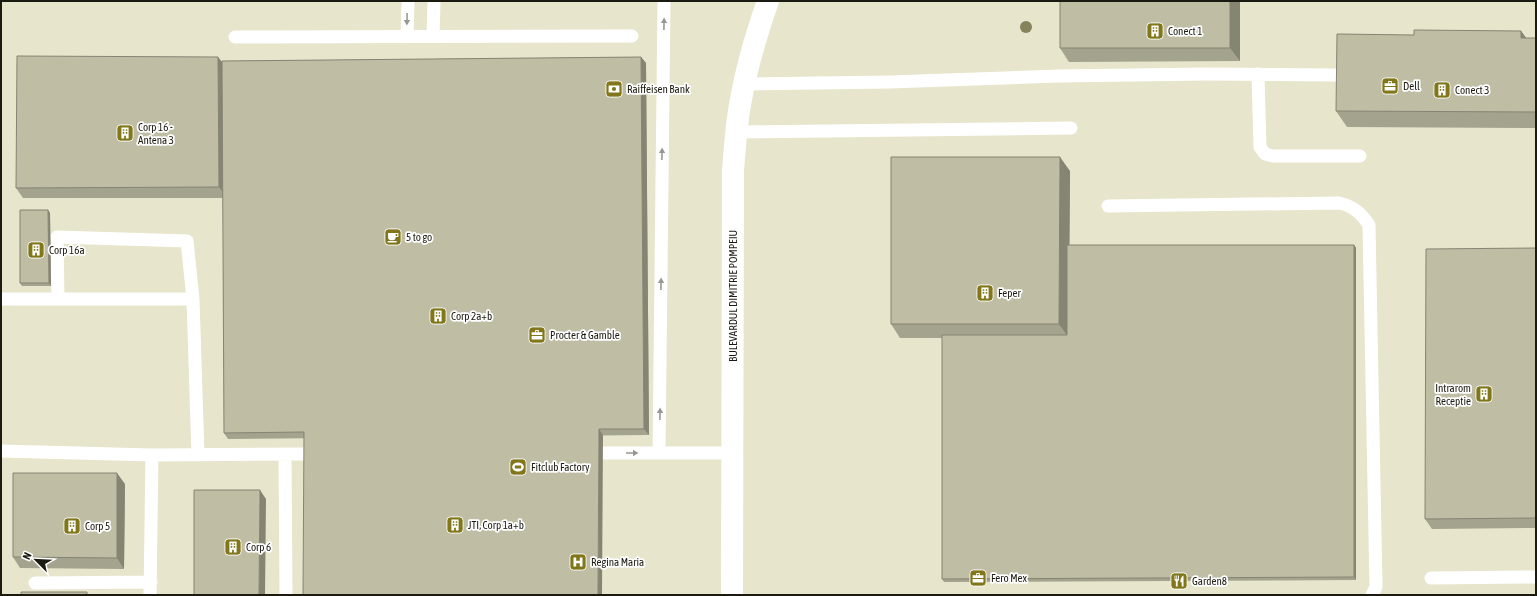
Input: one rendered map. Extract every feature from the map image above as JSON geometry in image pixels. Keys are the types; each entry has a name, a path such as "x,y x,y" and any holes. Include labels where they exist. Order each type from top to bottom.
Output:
{"street":[{"name":"BULEVARDUL DIMITRIE POMPEIU","path":"732,595 734,170 736,132 750,56 767,1"}],"lane":[{"path":"407,37 408,1"},
{"path":"433,36 434,1"},
{"path":"660,453 664,1"},
{"path":"235,37 632,36"},
{"path":"744,84 897,82 1059,76 1258,74 1335,75"},
{"path":"1258,74 1260,148 1265,154 1273,156 1360,156"},
{"path":"736,132 1071,128"},
{"path":"1108,206 1339,203 1356,209 1363,216 1369,225 1370,265 1376,586 1372,595"},
{"path":"58,299 57,237 187,241 193,299 198,455"},
{"path":"1,299 193,299"},
{"path":"1,451 152,455 308,454"},
{"path":"604,453 732,453"},
{"path":"285,454 286,595"},
{"path":"150,595 152,455"},
{"path":"1431,578 1536,578"},
{"path":"35,583 96,589 151,582"}],"building":[{"name":"Conect 1","path":"1060,1 1230,1 1230,48 1060,48"},
{"name":"Conect 3","path":"1414,30 1521,31 1521,38 1536,38 1536,112 1336,111 1337,34 1414,35"},
{"name":"Corp 16 - Antena 3","path":"17,56 218,57 219,187 16,188"},
{"name":"Corp 2a+b","path":"641,57 644,429 599,429 598,595 303,595 304,432 224,433 222,61"},
{"name":"Feper","path":"891,157 1060,157 1059,324 891,324"},
{"name":"Corp 16a","path":"20,210 48,210 49,283 20,283"},
{"path":"1067,245 1354,245 1354,577 942,579 942,335 1067,335"},
{"name":"Intrarom Receptie","path":"1536,248 1536,518 1425,519 1426,249"},
{"name":"Corp 5","path":"13,473 117,473 117,558 13,557"},
{"name":"Corp 6","path":"194,490 260,490 259,595 194,595"},
{"path":"21,592 87,592 87,595 21,595"}],"place":[{"name":"Conect 1","path":"1155,31"},
{"name":"Dell","path":"1390,86"},
{"name":"Raiffeisen Bank","path":"614,89"},
{"name":"Conect 3","path":"1442,90"},
{"name":"Corp 16 - Antena 3","path":"125,133"},
{"name":"5 to go","path":"393,237"},
{"name":"Corp 16a","path":"36,250"},
{"name":"Feper","path":"985,293"},
{"name":"Corp 2a+b","path":"438,316"},
{"name":"Procter & Gamble","path":"537,335"},
{"name":"Intrarom Receptie","path":"1484,394"},
{"name":"Fitclub Factory","path":"518,467"},
{"name":"JTI, Corp 1a+b","path":"455,525"},
{"name":"Corp 5","path":"72,526"},
{"name":"Corp 6","path":"233,547"},
{"name":"Regina Maria","path":"578,562"},
{"name":"Fero Mex","path":"978,578"},
{"name":"Garden8","path":"1179,581"}]}
